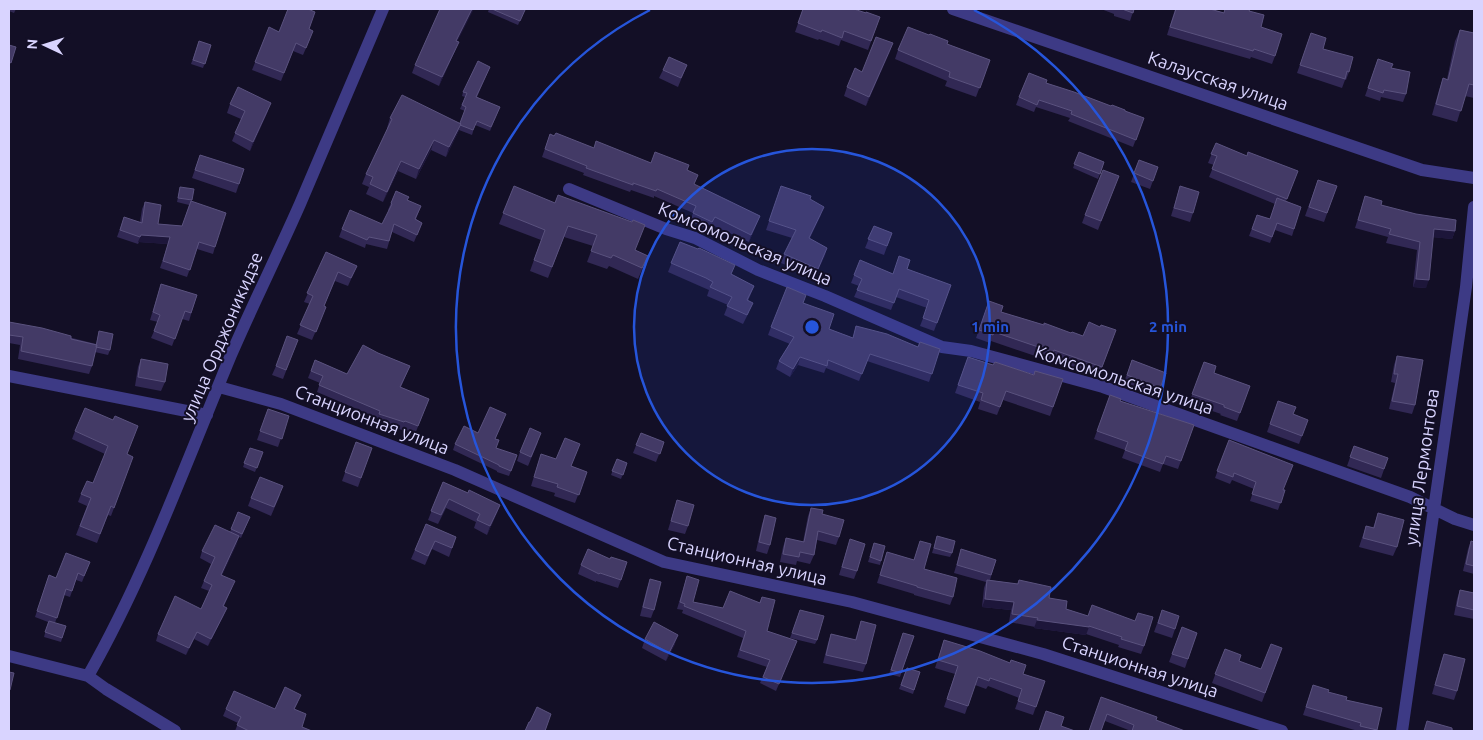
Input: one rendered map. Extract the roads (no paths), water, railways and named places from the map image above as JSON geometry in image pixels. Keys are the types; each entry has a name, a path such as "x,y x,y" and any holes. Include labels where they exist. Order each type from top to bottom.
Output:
{"street":[{"name":"улица Орджоникидзе","path":"88,676 108,640 196,444 231,355 300,203 383,9"},
{"name":"Калаусская улица","path":"953,9 1422,170 1474,178"},
{"name":"Комсомольская улица","path":"569,189 666,229 695,238 758,270 825,296 942,347 971,351 1103,387 1410,498 1455,519 1474,525"},
{"name":"улица Лермонтова","path":"1402,731 1466,287 1474,207"},
{"path":"9,376 207,415"},
{"name":"Станционная улица","path":"219,387 281,404 455,470 664,562 852,602 1043,654 1282,731"},
{"path":"9,656 88,676 176,731"}]}
